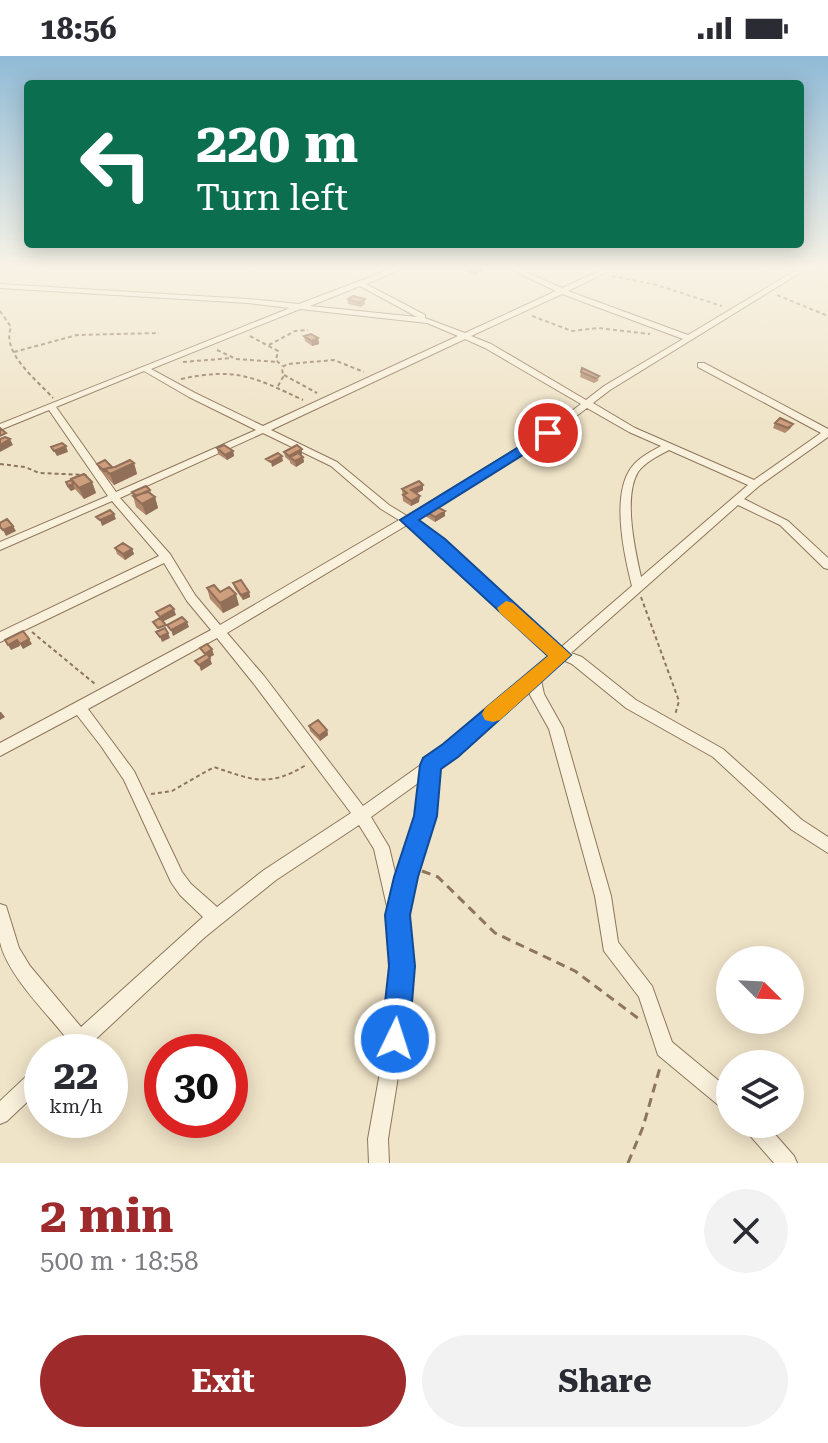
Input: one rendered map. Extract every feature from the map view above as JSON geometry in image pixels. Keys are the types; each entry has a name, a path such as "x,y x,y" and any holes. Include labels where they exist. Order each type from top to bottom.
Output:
{"street":[{"path":"0,427 274,318"},
{"path":"384,318 429,321"},
{"path":"423,318 499,352 587,406 755,484"},
{"path":"0,546 114,497 504,318"},
{"path":"633,318 688,338"},
{"path":"0,750 108,696 408,520 587,406 607,388 720,318"},
{"path":"87,1034 216,917 270,875 360,813 386,799 451,751 755,484 828,433 701,365"},
{"path":"146,369 334,464 385,507 439,543 550,649 577,660 631,704 718,753 797,825 828,846"},
{"path":"54,404 114,497 166,557 191,598 360,813 381,847 398,915 402,966 395,1039 378,1139 379,1163"},
{"path":"638,588 627,531 630,477 638,466 670,446"},
{"path":"737,500 784,523 828,565"},
{"path":"0,637 166,557"},
{"path":"534,678 537,695 556,728 601,887 610,945 646,992 665,1048 716,1090"},
{"path":"80,709 109,743 138,791 161,852 174,875 190,895 216,917"},
{"path":"398,915 406,877 426,816 430,765"},
{"path":"0,912 12,952 66,1034"},
{"path":"0,1114 24,1092"},
{"path":"765,1138 787,1163"}],"path":[{"path":"5,318 11,327 9,344 54,404"},
{"path":"540,318 572,331 598,328 654,334"},
{"path":"239,330 278,352 277,362"},
{"path":"268,346 295,331 308,330"},
{"path":"14,352 83,334 159,333"},
{"path":"205,344 233,358 277,362 283,366 336,360 374,378"},
{"path":"171,357 186,363 233,358"},
{"path":"277,387 283,375 283,366"},
{"path":"178,385 185,376 244,374 315,405"},
{"path":"283,375 329,399"},
{"path":"0,464 25,467 39,473 67,472 100,478"},
{"path":"638,588 679,701 669,727"},
{"path":"24,625 108,696"},
{"path":"138,791 164,794 214,767 236,777 277,780 317,758"},
{"path":"406,877 425,871 434,874 495,933 575,971 623,1009 658,1028"},
{"path":"628,1163 643,1127 665,1048"}],"building":[{"path":"311,334 318,338 312,341 304,336"},
{"path":"582,368 599,376 595,378 581,372"},
{"path":"780,418 793,424 788,428 775,423"},
{"path":"62,443 66,446 54,451 51,447"},
{"path":"224,445 233,451 225,455 217,448"},
{"path":"297,445 302,449 289,456 284,452"},
{"path":"278,453 282,456 271,462 266,459"},
{"path":"298,453 303,457 295,461 290,457"},
{"path":"105,460 112,467 104,471 97,464"},
{"path":"130,460 134,463 110,474 104,469 115,467"},
{"path":"84,474 92,482 79,488 71,479"},
{"path":"419,481 423,485 411,490 420,496 411,501 403,495 407,493 402,489"},
{"path":"146,486 150,490 136,496 132,492"},
{"path":"148,492 155,497 142,504 133,496"},
{"path":"431,504 445,511 435,517 422,509"},
{"path":"110,510 114,514 100,520 96,517"},
{"path":"7,519 13,526 3,530 0,523"},
{"path":"123,543 132,549 123,554 115,548"},
{"path":"241,580 249,592 241,595 233,583"},
{"path":"214,585 220,592 229,587 236,594 220,603 207,588"},
{"path":"170,605 174,609 160,617 156,612"},
{"path":"182,617 187,622 171,630 167,625"},
{"path":"160,618 166,625 158,628 153,622"},
{"path":"165,628 168,633 160,637 156,632"},
{"path":"23,631 29,639 8,645 5,640"},
{"path":"207,644 212,649 205,654 200,648"},
{"path":"207,654 210,658 199,665 195,661"},
{"path":"318,720 327,730 319,736 309,726"}],"slow traffic":[{"path":"493,714 562,655 550,649 506,608"}],"route":[{"path":"395,1039 402,966 398,915 406,877 426,816 430,765 451,751 562,655 550,649 439,543 408,520 548,433"}]}
